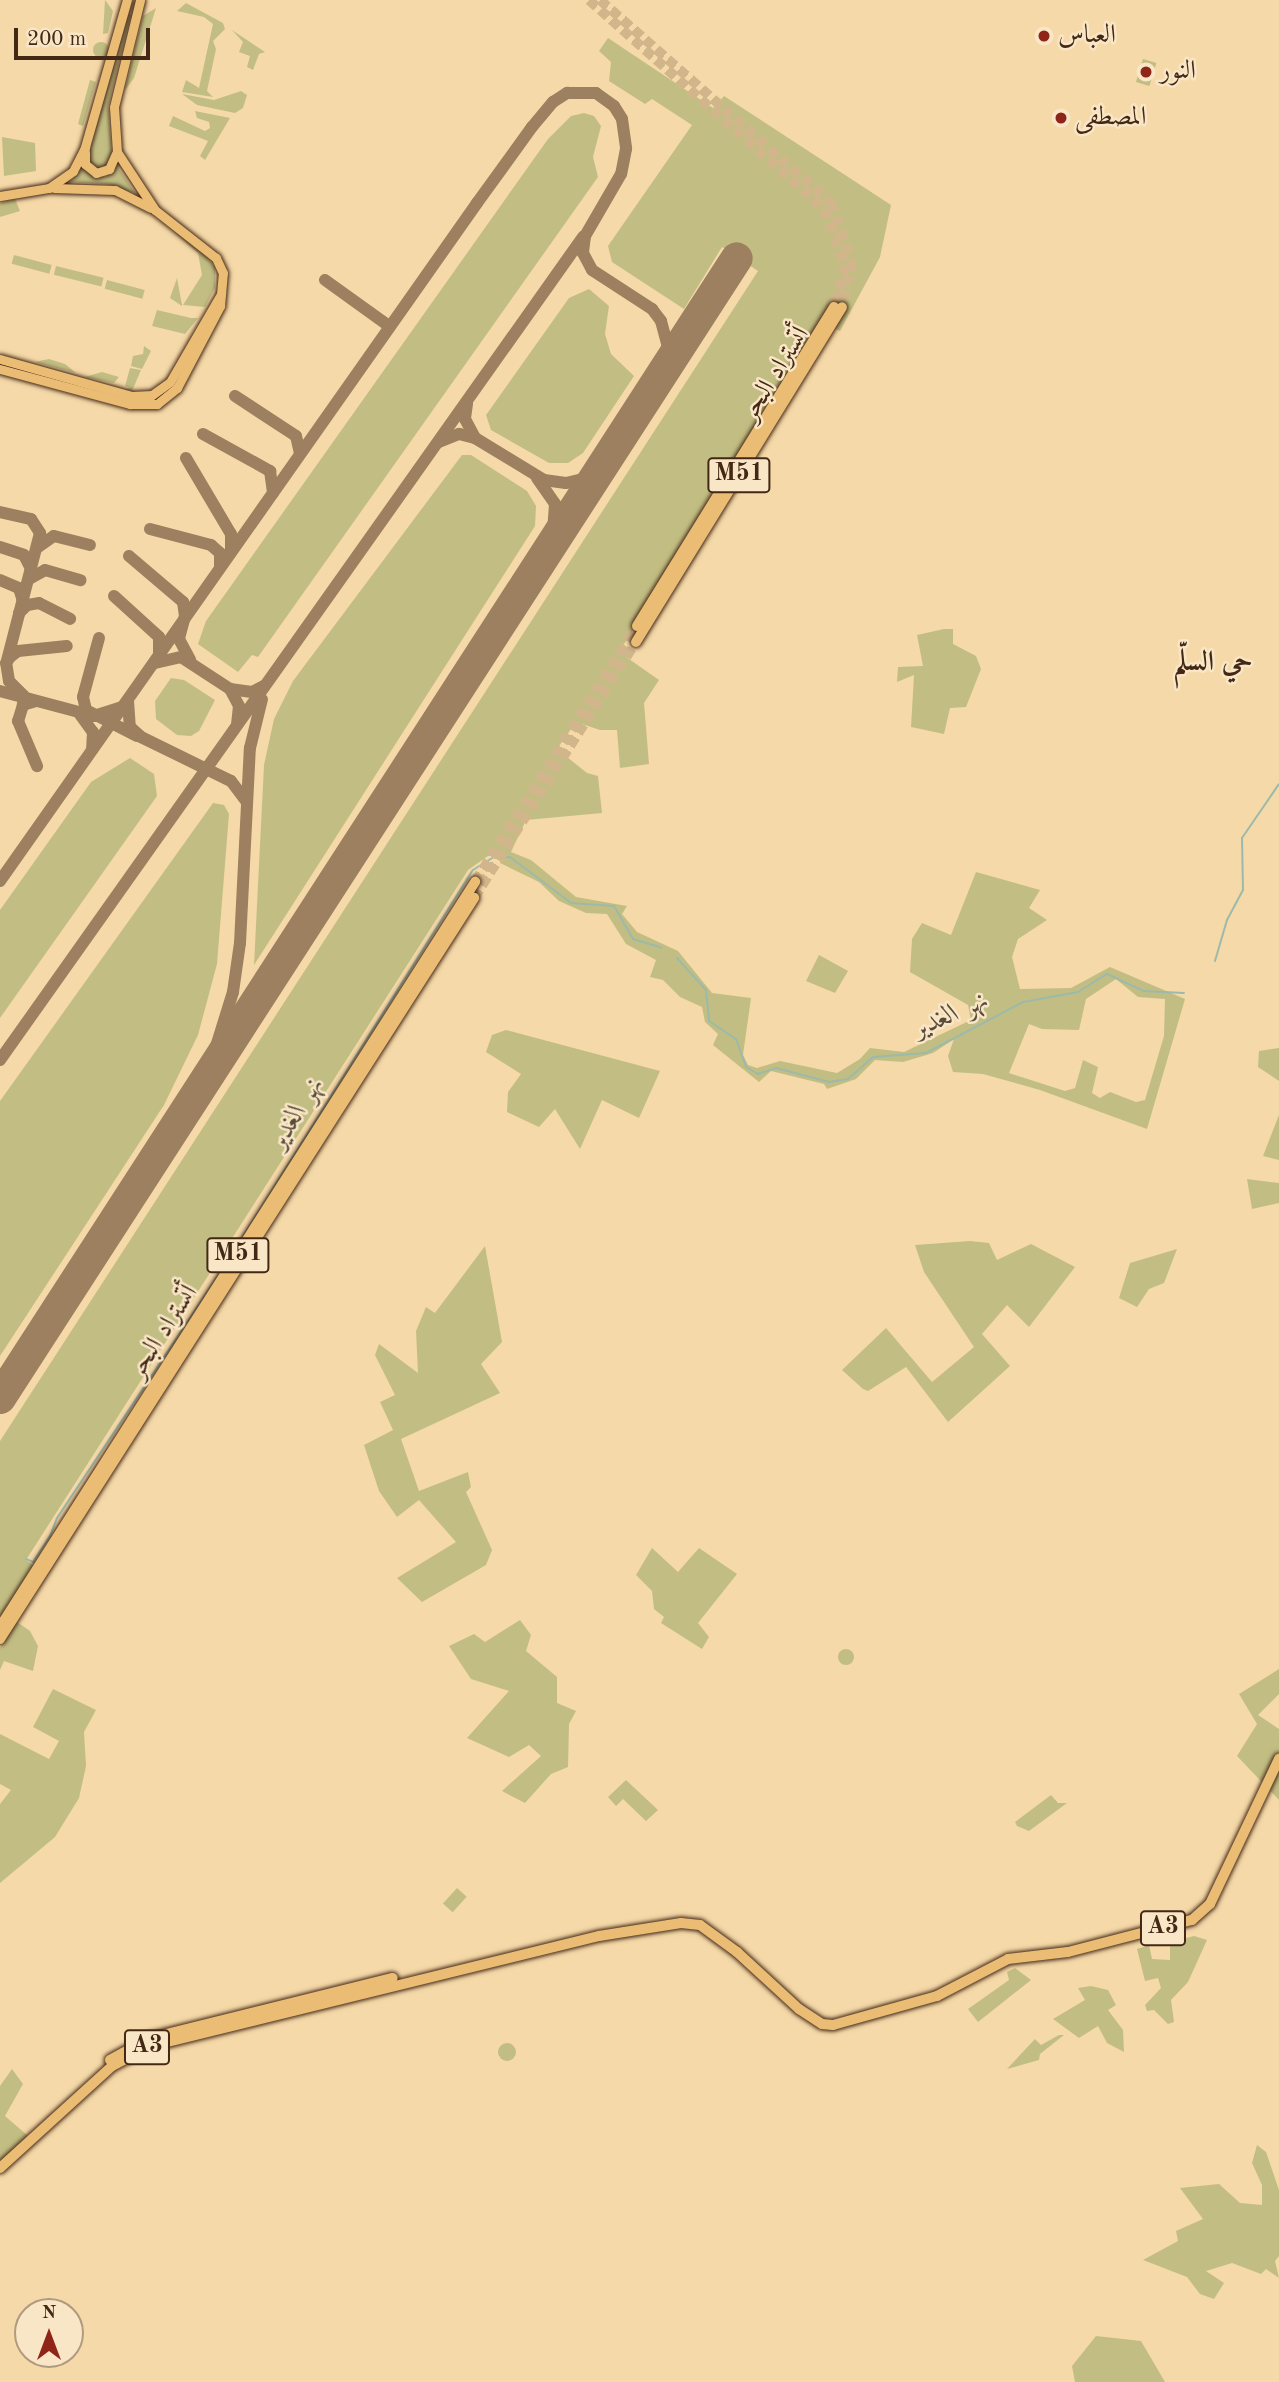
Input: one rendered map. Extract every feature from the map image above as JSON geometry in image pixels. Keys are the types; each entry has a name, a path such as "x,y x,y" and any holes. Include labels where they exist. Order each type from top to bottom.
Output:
{"highway":[{"name":"أتستراد البحر","path":"636,642 838,307 638,626"},
{"name":"أتستراد البحر","path":"0,1627 475,882"},
{"name":"أتستراد البحر","path":"0,1639 474,898"},
{"name":"A3","path":"0,2160 110,2060 139,2042 391,1979 649,1927 700,1925 799,2009 822,2024 833,2025 907,2007 957,1986 1008,1959 1081,1949 1202,1913 1243,1841 1279,1759"},
{"name":"A3","path":"0,2168 112,2066 147,2047 545,1947"}],"main road":[{"path":"49,188 67,178 85,147 127,0"},
{"path":"85,147 85,164 96,173 109,169 117,152 114,107 140,0"},
{"path":"117,152 155,210"},
{"path":"0,193 49,188 115,190 155,210 216,258 223,273 220,306 177,388 157,404 136,405 0,369"},
{"path":"0,359 132,396 152,395 170,382 221,294"}],"shaded area":[{"path":"105,0 113,11 108,33 103,34"},
{"path":"186,3 223,23 225,29 213,41 216,49 207,91 213,97 182,92 186,80 199,88 213,24 204,17 177,11"},
{"path":"156,8 134,78 125,90 143,16"},
{"path":"127,14 131,15 108,106 112,158 104,169 91,167 87,156"},
{"path":"232,30 265,52 259,54 253,70 247,67 250,56 239,52 243,42"},
{"path":"608,38 713,108 724,96 891,205 880,257 840,331 832,327 811,344 619,652 659,680 644,703 649,764 620,768 617,730 600,730 576,722 557,749 587,773 598,776 602,813 526,820 511,852 531,860 576,897 627,906 622,914 637,932 678,951 712,993 751,998 743,1055 748,1065 757,1068 780,1061 837,1073 860,1059 870,1048 904,1052 971,1020 968,1005 910,972 912,939 922,923 951,935 976,872 1040,890 1029,908 1047,920 1018,939 1012,957 1020,989 1071,988 1110,967 1185,999 1147,1129 1040,1090 983,1074 953,1072 948,1056 954,1039 933,1053 903,1062 875,1060 856,1079 827,1089 824,1084 771,1071 759,1082 713,1045 718,1034 705,1022 702,1007 680,997 663,980 650,977 656,960 626,944 607,914 586,913 559,901 539,882 500,863 505,854 488,856 468,870 26,1560 38,1568 0,1626 0,1441 758,271 722,247 684,309 612,262 608,246 692,125 652,99 645,104 609,81 611,62 599,51","holes":["1116,979 1138,997 1165,999 1164,1036 1145,1100 1136,1102 1110,1092 1100,1098 1092,1093 1098,1067 1083,1060 1075,1088 1065,1091 1009,1073 1029,1024 1042,1029 1079,1030 1086,999"]},
{"path":"101,42 107,44 107,56 101,58 95,56 93,50 95,44"},
{"name":"النور","path":"1143,59 1156,63 1149,86 1136,82"},
{"path":"90,80 96,82 83,126 78,124"},
{"path":"241,91 247,95 243,108 235,113 197,105 182,94 214,100"},
{"path":"195,111 230,118 205,160 200,156 208,141 169,126 173,116 205,131 210,128 209,122 197,118"},
{"path":"584,113 594,116 601,126 593,157 598,177 258,657 252,655 238,672 198,644 206,621 548,139 571,116"},
{"path":"2,137 35,143 36,171 4,176"},
{"path":"117,166 135,193 106,184 70,182 82,169 105,177"},
{"path":"15,199 20,211 0,217 0,203"},
{"path":"174,232 205,254 215,268 215,288 205,307 183,305 202,275 198,253"},
{"path":"14,255 52,265 49,274 12,264"},
{"path":"56,266 104,278 101,287 54,275"},
{"path":"177,278 182,305 182,306 170,298"},
{"path":"107,280 145,290 142,299 105,289"},
{"path":"589,289 609,306 605,334 611,354 634,376 583,453 568,463 549,463 491,430 486,415 569,298"},
{"path":"157,310 198,318 185,334 152,326"},
{"path":"144,346 151,351 142,369 131,366 133,356 143,354"},
{"path":"49,359 65,364 76,373 35,362"},
{"path":"130,368 141,370 132,391 124,389 130,388 125,386"},
{"path":"102,372 119,377 114,383 85,377"},
{"path":"462,455 471,455 527,491 536,506 535,526 254,965 264,765 274,719 293,681"},
{"path":"953,629 953,644 976,656 981,669 966,707 950,708 944,734 911,727 914,675 897,682 898,667 923,666 917,635"},
{"path":"171,678 184,680 215,700 199,731 191,736 177,735 156,719 155,701"},
{"path":"130,758 154,774 157,796 0,1018 0,910 91,782"},
{"path":"213,803 224,805 229,814 217,964 198,1035 164,1105 0,1356 0,1101"},
{"path":"819,955 848,971 835,993 806,981"},
{"path":"506,1030 660,1071 639,1118 602,1100 580,1149 555,1109 539,1127 507,1112 508,1092 521,1074 486,1052 492,1035"},
{"path":"1279,1048 1279,1081 1258,1067 1259,1051"},
{"path":"1279,1115 1279,1160 1263,1156"},
{"path":"1247,1179 1279,1183 1279,1203 1252,1209"},
{"path":"970,1241 989,1243 997,1260 1031,1244 1075,1267 1029,1327 1007,1305 982,1334 1010,1366 948,1422 906,1367 868,1391 863,1389 842,1370 886,1328 932,1382 974,1347 924,1272 915,1245"},
{"path":"485,1246 502,1342 481,1364 500,1393 401,1439 419,1491 468,1472 471,1487 466,1492 492,1550 486,1565 422,1602 397,1578 456,1542 419,1500 397,1517 379,1491 364,1445 393,1430 380,1402 395,1395 375,1355 379,1344 418,1373 416,1331 426,1307 435,1313"},
{"path":"1177,1249 1164,1283 1149,1289 1137,1307 1119,1298 1130,1263"},
{"path":"652,1548 678,1572 699,1548 737,1574 698,1623 709,1637 702,1649 661,1623 664,1617 654,1609 652,1591 636,1575"},
{"path":"520,1620 531,1635 526,1651 557,1677 557,1703 576,1711 569,1724 568,1767 551,1774 525,1803 502,1791 541,1756 529,1745 509,1757 467,1738 509,1691 471,1679 449,1646 474,1634 485,1642"},
{"path":"17,1622 30,1631 38,1646 33,1671 4,1661 0,1670 0,1648"},
{"path":"846,1649 852,1651 852,1663 846,1665 840,1663 838,1657 840,1651"},
{"path":"1279,1669 1279,1694 1258,1715 1279,1729 1279,1800 1237,1756 1257,1724 1239,1694"},
{"path":"53,1689 96,1710 84,1732 86,1766 79,1798 55,1837 0,1883 0,1804 11,1790 0,1784 0,1734 49,1759 59,1741 33,1727"},
{"path":"626,1780 658,1810 646,1821 623,1799 616,1806 608,1797"},
{"path":"1051,1795 1058,1803 1067,1803 1029,1831 1017,1826 1015,1822"},
{"path":"457,1888 467,1897 453,1912 443,1904"},
{"path":"1194,1936 1207,1940 1188,1982 1171,2000 1174,2022 1168,2024 1154,2010 1147,2011 1145,2005 1161,1988 1158,1978 1145,1981 1137,1949 1149,1945 1152,1959 1170,1960 1170,1942"},
{"path":"1015,1968 1031,1980 978,2022 968,2009 1009,1980 1007,1972"},
{"path":"1091,1986 1108,1990 1116,2005 1108,2010 1123,2030 1124,2052 1107,2043 1098,2026 1079,2038 1053,2019 1085,2000 1078,1988"},
{"path":"1064,2035 1040,2054 1039,2060 1007,2069 1035,2039 1041,2045"},
{"path":"503,2043 511,2043 516,2052 514,2059 503,2061 498,2056 498,2048"},
{"path":"12,2069 23,2084 5,2116 35,2142 0,2168 0,2086"},
{"path":"1257,2145 1266,2152 1279,2190 1279,2256 1275,2261 1279,2278 1266,2269 1261,2274 1232,2263 1206,2271 1224,2283 1214,2299 1200,2294 1187,2277 1143,2260 1178,2241 1176,2231 1203,2219 1180,2188 1219,2184 1240,2203 1262,2205 1262,2185 1252,2163"},
{"path":"1096,2336 1141,2341 1165,2382 1075,2382 1072,2366"}],"waterway":[{"name":"نهر الغدير","path":"1215,961 1227,920 1243,890 1242,838 1279,784"},
{"name":"نهر الغدير","path":"26,1559 33,1562 50,1536 57,1518 218,1276 473,870 494,857 510,857 571,903 614,906 633,939 662,948"},
{"name":"نهر الغدير","path":"677,958 706,990 709,1021 736,1039 746,1067 758,1074 776,1068 829,1082 848,1079 873,1057 926,1053 1023,1002 1078,992 1107,974 1143,991 1184,993"}],"taxiway":[{"path":"0,881 477,203 532,127 553,102 567,93 596,93 614,106 622,119 626,149 621,174 585,236 583,253 592,270 652,309 661,321 668,347 665,368"},
{"path":"0,1060 583,237"},
{"path":"325,280 389,326"},
{"path":"235,396 296,436 300,454"},
{"path":"467,404 465,419 475,438 544,480 566,483 583,479 611,453"},
{"path":"203,434 270,471 273,493"},
{"path":"439,442 459,434 475,438"},
{"path":"186,458 231,534 231,552"},
{"path":"537,478 555,504 552,543"},
{"path":"0,512 31,519 40,533 7,661"},
{"path":"150,529 211,545 220,553 220,567"},
{"path":"38,547 54,536 90,545"},
{"path":"0,547 24,555 31,569"},
{"path":"129,556 183,602 185,616 179,639 190,660"},
{"path":"29,579 45,570 81,580"},
{"path":"0,580 19,588 23,601"},
{"path":"114,596 159,637 159,656"},
{"path":"19,613 27,605 39,603 70,619"},
{"path":"99,638 83,697 86,710 137,736"},
{"path":"24,696 9,681 6,663 10,657 18,651 67,646"},
{"path":"155,663 181,657 230,689 252,692 264,686"},
{"path":"230,689 239,706 237,724"},
{"path":"0,691 94,716 121,707"},
{"path":"192,1100 214,1053 233,992 240,943 250,748 262,699"},
{"path":"36,701 23,705 18,721 37,766"},
{"path":"128,701 130,727 141,737 231,781 246,801"},
{"path":"79,713 93,732 92,749"}],"runway":[{"path":"0,1398 737,258"}],"tunnel":[{"path":"589,0 824,209 845,265 834,307"},
{"path":"600,0 831,202 852,261 842,307"},
{"path":"475,882 637,626"},
{"path":"474,898 636,642"}],"place":[{"name":"العباس","path":"1044,36"},
{"name":"النور","path":"1146,72"},
{"name":"المصطفى","path":"1061,118"}],"district":[{"name":"حي السلّم","path":"1213,663"}]}
